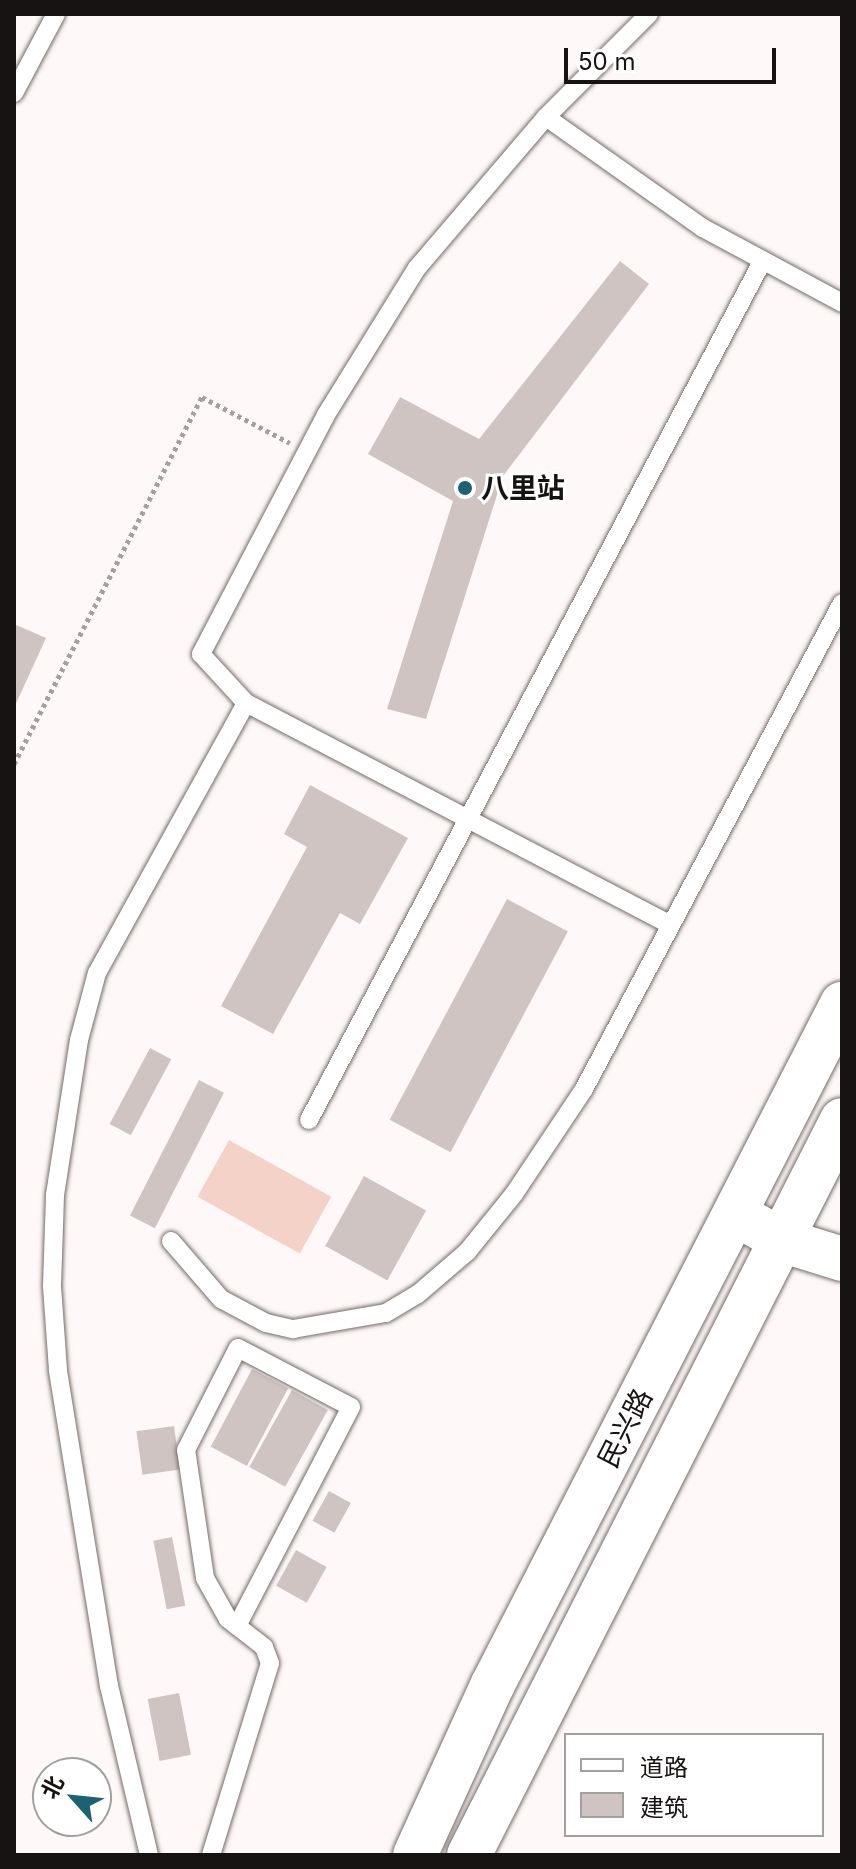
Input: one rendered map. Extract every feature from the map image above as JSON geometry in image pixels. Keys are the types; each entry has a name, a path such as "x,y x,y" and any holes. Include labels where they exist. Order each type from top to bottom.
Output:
{"street":[{"name":"民兴路","path":"415,1855 492,1686 842,1004"},
{"name":"民兴路","path":"469,1855 842,1120"},
{"path":"735,1215 781,1240 842,1259"}],"lane":[{"path":"14,93 56,14"},
{"path":"649,14 546,117 417,268 307,452 201,654 246,703 671,925"},
{"path":"546,117 703,228 842,303"},
{"path":"309,1120 763,260"},
{"path":"171,1241 221,1299 266,1323 293,1329 375,1316 418,1294 467,1252 514,1194 584,1089 842,603"},
{"path":"149,1855 109,1686 71,1463 52,1286 55,1195 79,1040 97,973 246,703"},
{"path":"211,1855 270,1663 264,1647 237,1626 205,1578 186,1450 238,1348 351,1407 237,1626"}],"path":[{"path":"14,764 202,397 307,452"}],"shaded area":[{"path":"229,1140 331,1197 300,1254 197,1197"}],"building":[{"name":"八里站","path":"620,261 649,284 503,476 426,719 387,709 453,501 368,454 400,397 479,439"},
{"path":"14,624 46,638 14,708"},
{"path":"310,785 408,838 360,924 340,913 273,1034 221,1006 307,847 284,834"},
{"path":"507,899 568,931 451,1152 390,1120"},
{"path":"150,1048 171,1059 131,1135 110,1124"},
{"path":"199,1080 224,1093 155,1228 130,1215"},
{"path":"364,1176 426,1210 387,1280 325,1246"},
{"path":"252,1369 288,1388 247,1466 211,1447"},
{"path":"292,1390 328,1410 285,1487 249,1467"},
{"path":"174,1426 180,1470 142,1475 136,1431"},
{"path":"329,1491 351,1503 334,1533 313,1521"},
{"path":"172,1537 185,1606 167,1609 153,1541"},
{"path":"296,1550 327,1567 307,1603 276,1586"},
{"path":"179,1693 191,1755 160,1761 148,1699"}],"place":[{"name":"八里站","path":"465,488"}]}
